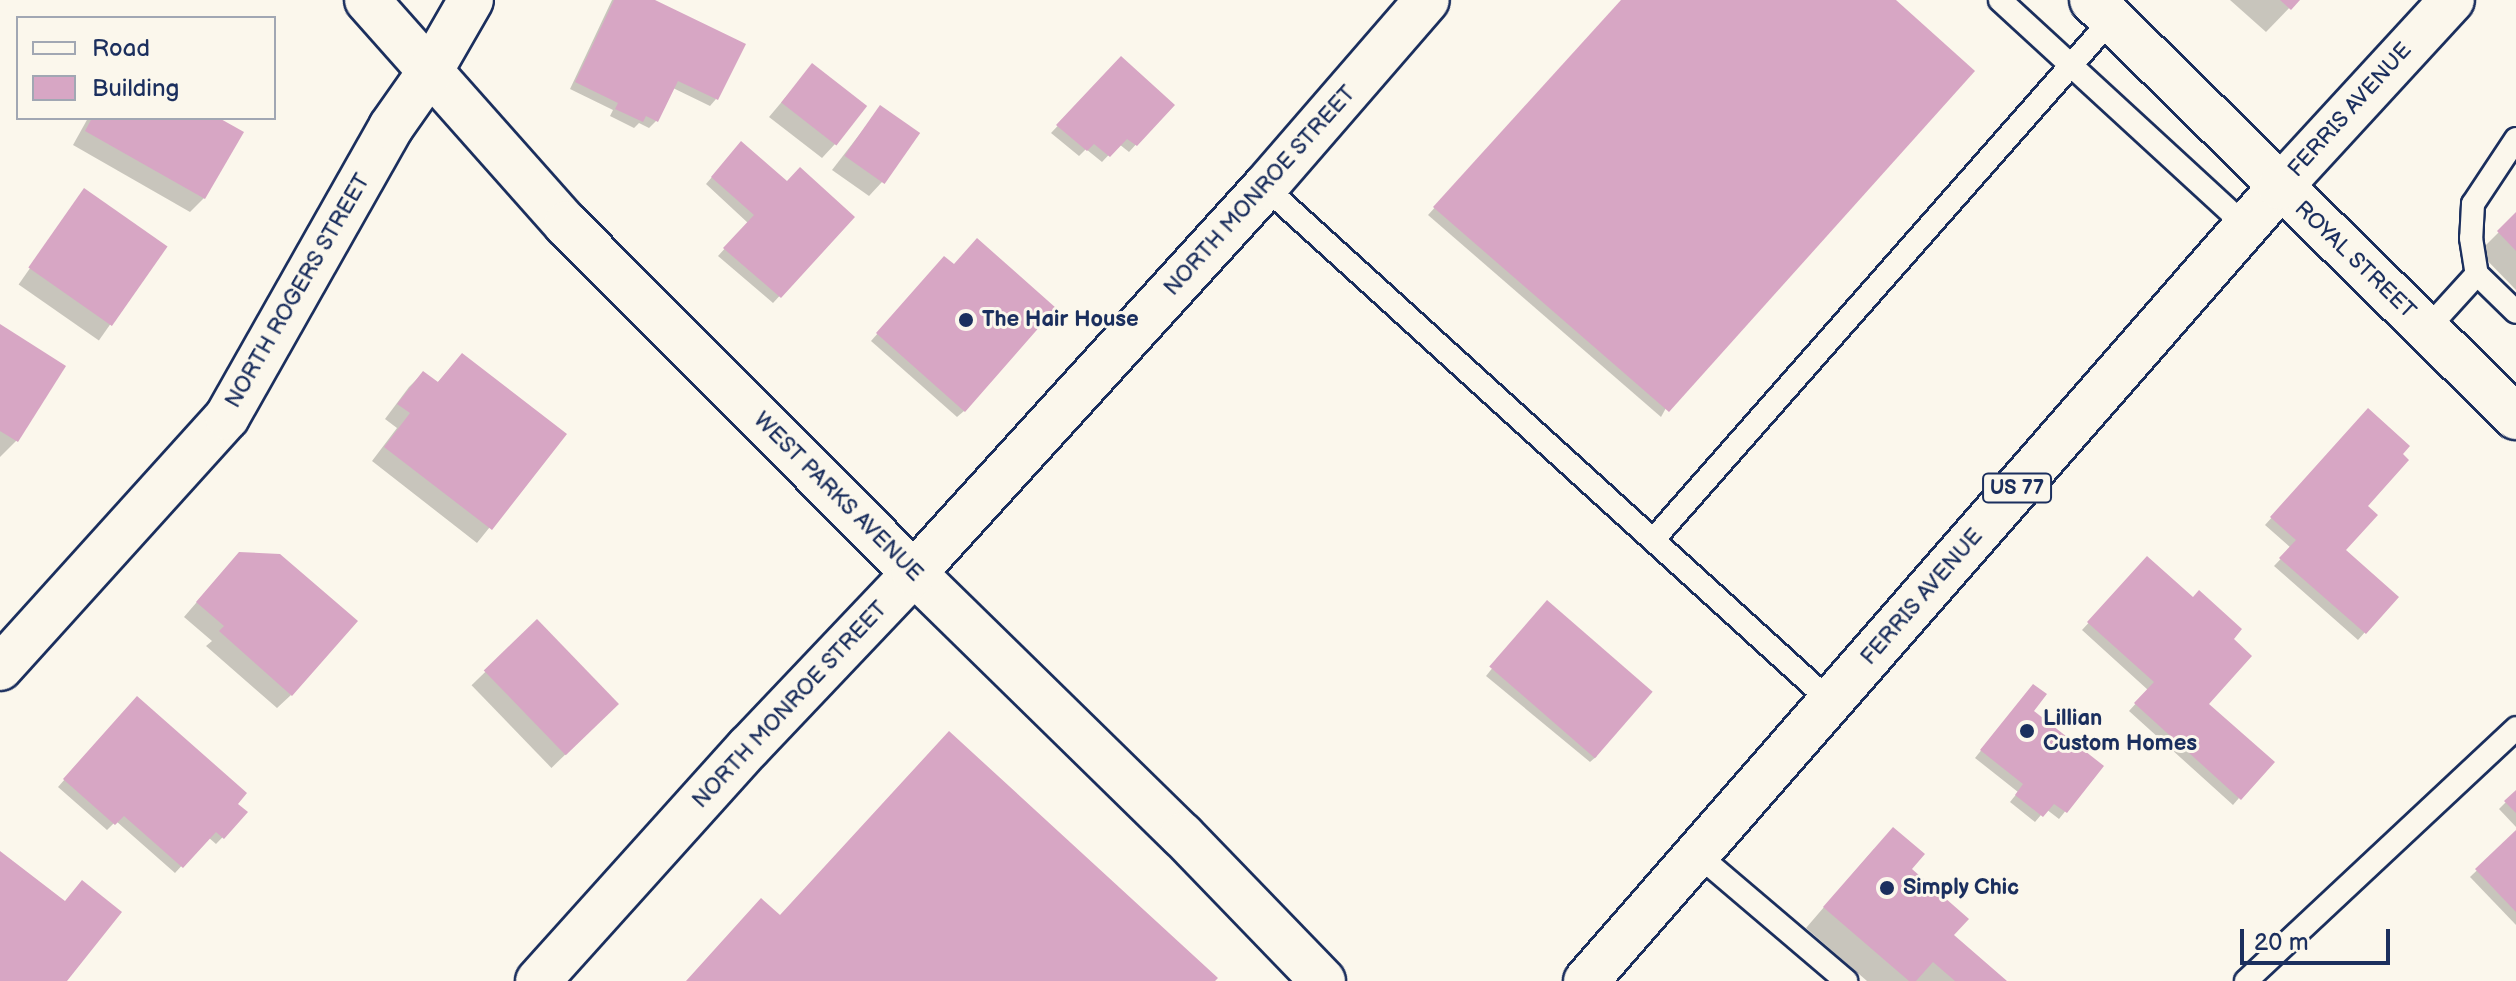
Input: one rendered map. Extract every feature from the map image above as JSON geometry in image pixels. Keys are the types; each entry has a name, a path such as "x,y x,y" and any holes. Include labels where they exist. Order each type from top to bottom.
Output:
{"street":[{"name":"WEST PARKS AVENUE","path":"367,0 566,224 914,573 1182,835 1323,981"},
{"name":"NORTH ROGERS STREET","path":"0,668 227,417 391,127 429,73 471,0"},
{"name":"NORTH MONROE STREET","path":"538,981 749,747 914,573 1265,187 1427,0"},
{"name":"FERRIS AVENUE","path":"1586,981 2280,187 2452,0"},
{"name":"ROYAL STREET","path":"2102,10 2516,417"}],"lane":[{"path":"2000,0 2246,226"},
{"path":"1653,540 2072,65 2102,10"},
{"path":"2516,139 2473,204 2471,238 2477,274 2516,312"},
{"path":"1265,187 1830,701"},
{"path":"2427,329 2477,274"},
{"path":"2246,981 2516,728"},
{"path":"1697,854 1846,981"}],"building":[{"path":"614,0 655,0 746,44 718,100 678,81 658,122 646,116 643,122 615,109 618,103 575,82"},
{"path":"1621,0 1896,0 1975,71 1669,412 1433,207"},
{"path":"2280,0 2300,0 2291,10"},
{"path":"1121,56 1175,105 1137,146 1127,139 1110,157 1094,144 1087,151 1056,125"},
{"path":"812,63 867,106 836,145 781,102"},
{"path":"880,105 920,133 885,184 844,156"},
{"path":"91,120 223,120 244,132 205,199 85,131"},
{"path":"741,141 787,181 800,167 855,217 781,298 723,248 754,215 711,177"},
{"path":"84,188 168,247 112,326 28,267"},
{"path":"2516,212 2516,251 2497,231"},
{"name":"The Hair House","path":"977,238 1056,308 965,412 876,333 944,256 954,264"},
{"path":"0,324 66,366 18,442 0,431"},
{"path":"462,353 567,434 492,530 384,447 410,413 397,404 423,371 438,382"},
{"path":"2368,408 2410,446 2403,454 2409,460 2368,506 2378,515 2346,550 2399,597 2366,634 2279,558 2296,540 2270,517"},
{"path":"239,552 280,554 358,621 292,696 219,631 224,626 196,602"},
{"path":"2147,556 2193,597 2199,590 2242,629 2234,639 2252,656 2209,704 2275,762 2241,800 2134,703 2154,682 2087,622"},
{"path":"1547,600 1653,692 1595,758 1489,666"},
{"path":"537,619 619,704 566,755 484,670"},
{"name":"Lillian Custom Homes","path":"2033,684 2047,694 2034,711 2104,766 2067,813 2054,804 2043,817 2015,795 2023,784 1980,750"},
{"path":"137,696 247,793 238,804 248,812 224,839 216,832 183,868 124,816 115,825 63,779"},
{"path":"949,731 1218,978 1215,981 686,981 761,898 780,915"},
{"path":"2516,790 2516,813 2504,801"},
{"name":"Simply Chic","path":"1893,827 1925,854 1912,869 1969,919 1954,935 2007,981 1955,981 1933,962 1916,981 1909,981 1823,907"},
{"path":"2516,830 2516,912 2475,869"},
{"path":"0,851 65,901 82,880 122,912 67,981 0,981"}],"place":[{"name":"The Hair House","path":"966,320"},
{"name":"Lillian Custom Homes","path":"2027,731"},
{"name":"Simply Chic","path":"1887,888"}]}
